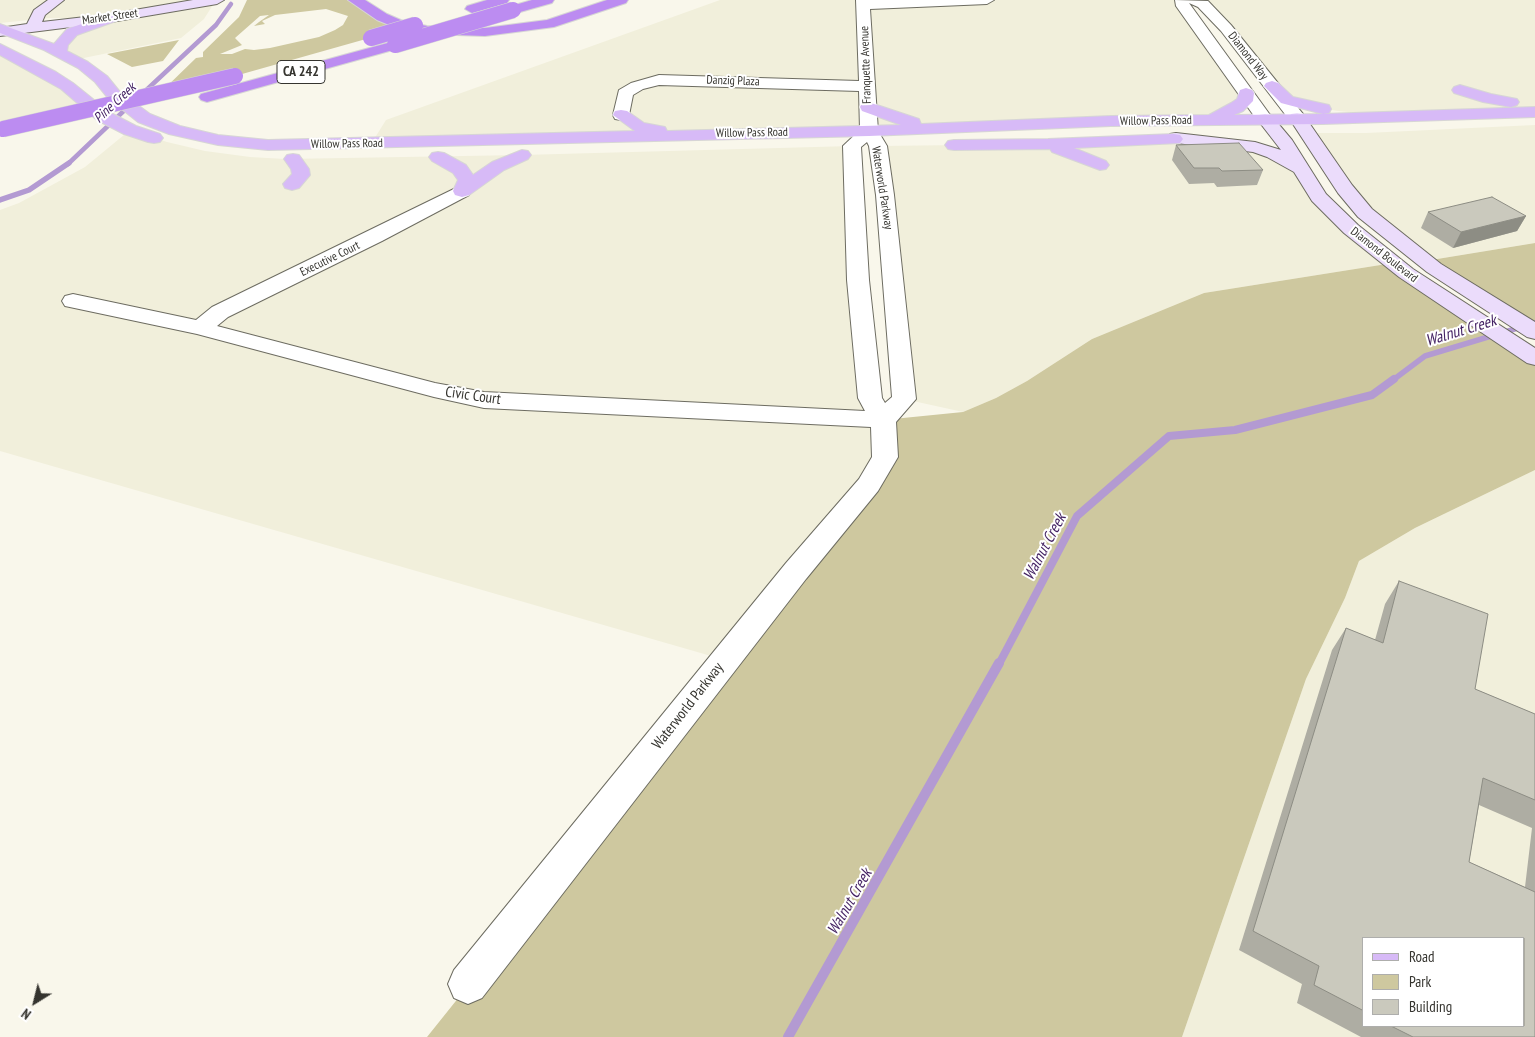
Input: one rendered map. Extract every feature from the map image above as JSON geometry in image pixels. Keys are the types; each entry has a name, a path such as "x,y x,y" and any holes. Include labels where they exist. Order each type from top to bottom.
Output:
{"highway":[{"path":"355,0 382,17 399,24 427,30 476,32 549,24 621,0"},
{"name":"CA 242","path":"1,134 90,110 235,76 502,0"},
{"name":"CA 242","path":"1,134 207,97 396,45 547,0"}],"main road":[{"path":"33,28 39,13 56,0"},
{"name":"Market Street","path":"5,33 217,0"},
{"path":"59,53 61,44 72,32 111,18"},
{"name":"Willow Pass Road","path":"5,33 49,47 83,65 101,78 114,95 144,118 175,130 218,140 268,145 678,135 873,138 918,146"},
{"name":"Willow Pass Road","path":"0,49 58,80 113,121 162,141 205,151 250,157 438,157 852,146"},
{"path":"1272,86 1287,100 1296,104 1338,111 1389,116"},
{"path":"1460,90 1490,99 1535,105"},
{"path":"1209,120 1237,107 1245,101 1246,92"},
{"path":"868,107 895,118 936,128"},
{"name":"Willow Pass Road","path":"873,138 936,128 1535,112"},
{"path":"621,115 639,127 678,135"},
{"name":"Diamond Boulevard","path":"1297,118 1345,189 1365,213 1434,268 1535,332"},
{"name":"Diamond Boulevard","path":"1265,119 1277,133 1319,197 1351,229 1406,274 1535,358"},
{"name":"Willow Pass Road","path":"936,146 1048,144 1277,133 1366,133 1535,125"},
{"path":"1176,138 1255,148 1273,153 1326,191 1353,214 1374,220"},
{"path":"1048,144 1100,165"},
{"path":"462,191 498,166 522,155"},
{"path":"438,157 460,169 467,180 462,191"},
{"path":"292,184 301,175 300,169 293,158"}],"street":[{"path":"863,3 987,0"},
{"name":"Diamond Way","path":"1182,0 1183,6 1265,119"},
{"name":"Diamond Way","path":"1193,0 1203,4 1226,28 1297,118"},
{"name":"Franquette Avenue","path":"863,3 868,107 873,138"},
{"name":"Danzig Plaza","path":"621,115 625,93 637,86 658,80 867,86"},
{"name":"Waterworld Parkway","path":"468,984 796,571 869,485 885,457 883,420 870,398 858,280 852,146 873,138 892,263 904,399 883,420"},
{"name":"Executive Court","path":"200,328 220,312 375,237 462,191"},
{"name":"Civic Court","path":"73,301 200,328 434,390 484,400 883,420"}],"shaded area":[{"path":"0,0 216,0 204,19 181,38 74,60 59,53 75,34 109,18 49,18 0,23"},
{"path":"720,0 1182,0 1183,6 1246,93 1209,120 371,144 386,120"},
{"path":"1193,0 1535,0 1535,112 1389,116 1338,111 1297,104 1203,4"},
{"path":"0,49 96,109 0,129"},
{"path":"1535,125 1535,243 1425,261 1365,213 1308,133 1366,133"},
{"path":"130,130 167,142 205,151 285,159 852,146 885,457 725,660 0,451 0,210 19,203 85,167"},
{"path":"1176,138 1273,153 1393,263 1204,293 1092,339 1027,381 996,398 963,412 904,399 878,146 1048,144"},
{"path":"1535,470 1535,1037 1182,1037 1306,679 1345,598 1359,561 1415,528"}],"green space":[{"path":"247,0 355,0 412,26 235,76 159,94 196,58 203,57 203,52 239,17","holes":["326,9 348,16 343,25 319,37 270,48 245,49 232,54 220,54 242,45 235,38 260,16 277,14 269,15 254,26 265,24 262,21 275,15"]},
{"path":"179,40 163,61 132,67 107,54"},
{"path":"1535,243 1535,332 1425,261"},
{"path":"1393,263 1535,358 1535,470 1415,528 1359,561 1345,598 1306,679 1182,1037 427,1037 869,485 883,420 963,412 996,398 1027,381 1092,339 1204,293"}],"building":[{"path":"1239,143 1263,170 1222,171 1219,168 1194,168 1176,145"},
{"path":"1492,197 1526,216 1461,232 1428,212"},
{"path":"1399,581 1488,614 1475,689 1535,714 1535,800 1483,778 1469,862 1535,892 1535,1037 1413,1037 1393,1027 1525,1027 1525,937 1362,937 1362,1010 1314,985 1319,966 1253,931 1346,628 1383,643"}],"waterway":[{"name":"Pine Creek","path":"141,95 216,25 231,4"},
{"name":"Pine Creek","path":"68,164 131,104"},
{"name":"Pine Creek","path":"0,200 29,190 69,163"},
{"name":"Walnut Creek","path":"1393,380 1425,356 1535,323"},
{"name":"Walnut Creek","path":"999,664 1077,516 1169,436 1235,430 1372,395 1394,379"},
{"name":"Walnut Creek","path":"788,1037 999,663"}]}
